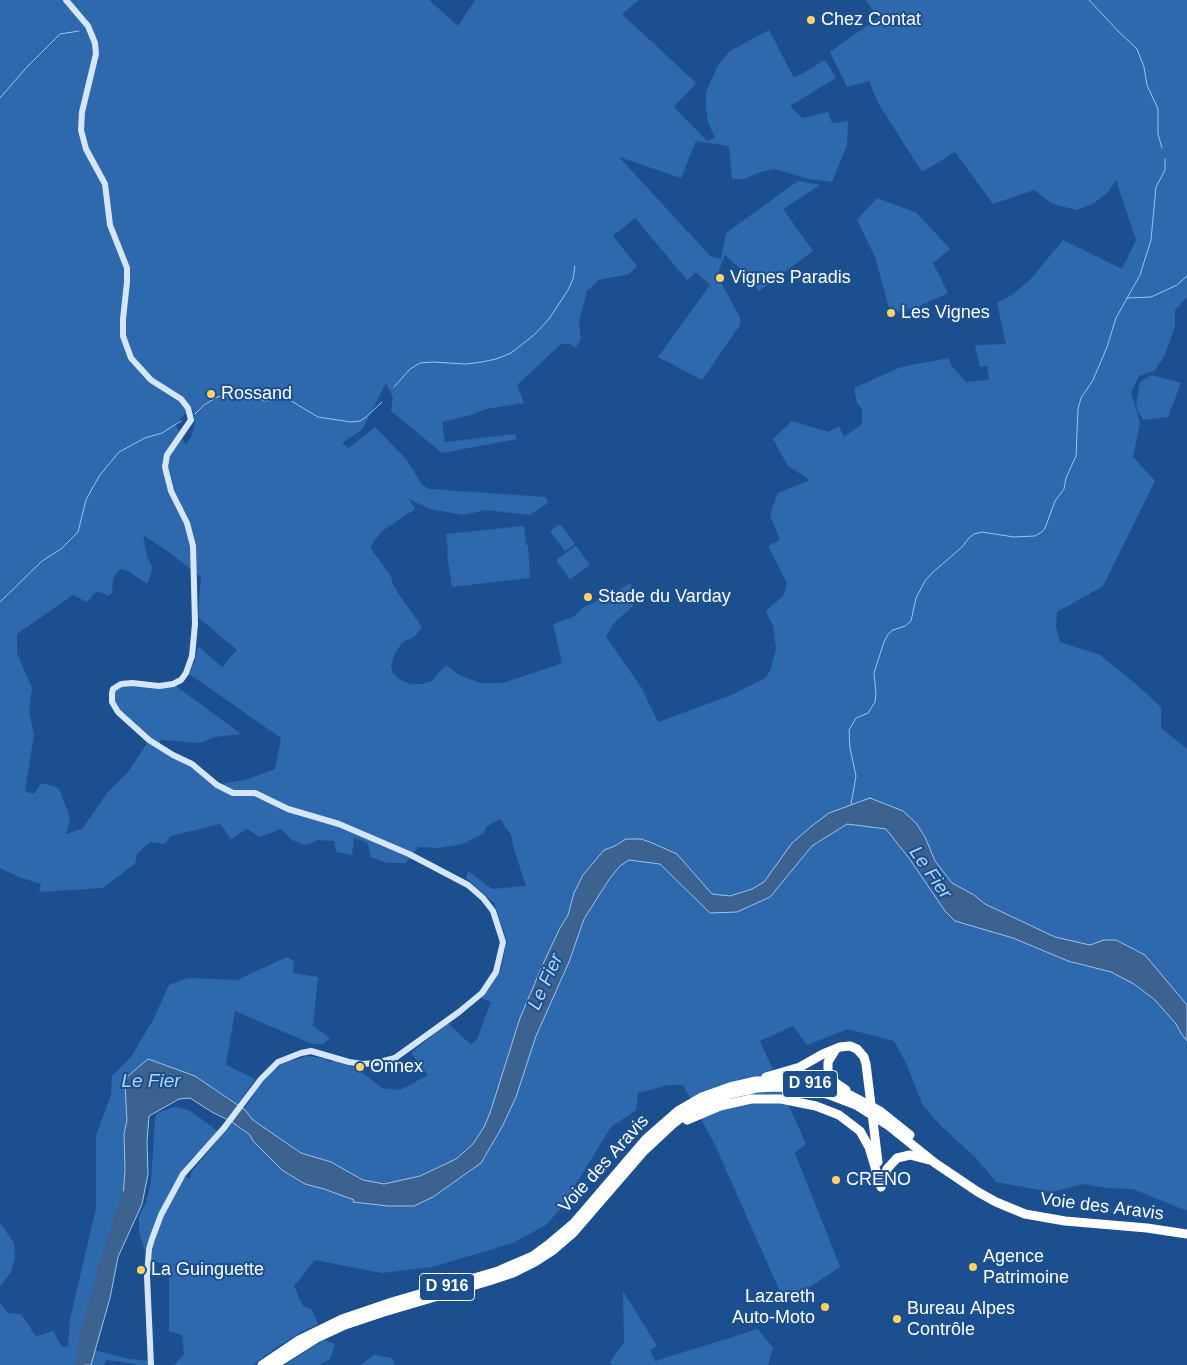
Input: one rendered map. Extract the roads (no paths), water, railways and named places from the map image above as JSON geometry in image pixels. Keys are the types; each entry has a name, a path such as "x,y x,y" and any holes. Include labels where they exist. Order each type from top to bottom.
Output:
{"highway":[{"path":"740,1084 795,1069 838,1048 853,1047 863,1055 867,1070 881,1187"},
{"path":"838,1048 828,1062 827,1070 830,1077 835,1083 871,1106"},
{"name":"Voie des Aravis","path":"262,1365 299,1340 342,1319 379,1306 498,1272 533,1256 548,1246 574,1222 630,1156 678,1111 702,1097 740,1084 766,1080 798,1082 838,1091 871,1106 892,1120 962,1181"},
{"name":"Voie des Aravis","path":"274,1365 316,1338 346,1325 514,1273 534,1262 552,1251 573,1233 647,1147 673,1124 709,1102 763,1087 814,1090 856,1105 883,1122 935,1163 962,1181 996,1202 1025,1214 1065,1221 1147,1228 1187,1234"},
{"path":"647,1147 682,1123 707,1110 734,1102 764,1098 800,1102 832,1112 853,1124 860,1131 868,1143 881,1187"},
{"path":"868,1143 873,1129"},
{"path":"881,1187 889,1166 900,1157 913,1155 935,1163"}],"street":[{"path":"66,0 88,26 94,37 96,54 82,112 81,130 86,149 105,184 110,225 127,268 128,282 123,319 123,336 131,358 151,380 181,400 188,408 190,414 190,420 167,455 165,467 171,491 187,523 192,546 196,624 192,656 186,673 174,684 168,686 121,684 113,689 112,702 118,712 149,740 192,764 217,785 233,793 255,793 288,809 339,824 409,854 468,885 483,898 493,911 503,942 496,972 482,993 395,1058 376,1064 362,1064 348,1062 312,1051 289,1056 270,1069 176,1185 161,1215 152,1238 148,1270 151,1365"}],"water":[{"path":"870,798 903,811 916,823 925,837 935,861 952,883 974,895 985,904 1055,937 1090,945 1104,940 1116,940 1145,955 1187,1005 1187,1041 1176,1024 1155,1000 1134,984 1111,972 1068,961 1013,938 955,921 945,911 909,858 886,829 847,824 812,846 770,897 737,912 710,913 660,864 629,860 620,866 610,878 584,919 569,962 536,1036 516,1097 502,1127 481,1163 433,1197 414,1206 388,1206 353,1202 354,1200 305,1184 282,1170 253,1141 250,1135 232,1122 190,1098 179,1099 149,1116 147,1142 148,1174 142,1204 118,1257 110,1298 91,1365 79,1365 90,1314 108,1249 122,1211 125,1170 124,1134 127,1120 125,1085 128,1076 148,1059 195,1076 245,1110 253,1120 301,1153 331,1162 363,1180 384,1184 420,1176 456,1159 473,1144 484,1127 520,1018 543,964 568,915 574,893 583,875 604,850 626,839 641,839 650,842 677,854 712,894 730,896 752,889 764,882 792,843 829,813"}],"waterway":[{"path":"1089,0 1137,49 1144,67 1147,85 1158,109 1158,134 1162,148"},
{"path":"0,98 26,68 60,34 79,31"},
{"path":"851,804 856,776 850,748 849,730 856,718 868,713 875,702 874,673 888,634 911,621 916,598 925,581 962,547 969,538 974,534 982,532 1014,537 1035,536 1045,528 1055,501 1064,489 1066,478 1076,456 1078,409 1081,398 1093,380 1107,347 1116,318 1140,275 1151,240 1156,187 1165,170 1165,159"},
{"path":"394,387 410,369 420,363 466,364 496,359 511,353 534,335 549,319 568,290 573,279 575,266"},
{"path":"1127,298 1151,297 1177,285 1187,276"},
{"path":"195,414 204,405 217,397 246,393 253,394 264,401 288,399 318,417 351,422 360,421 382,402"},
{"path":"0,602 42,561 61,549 78,532 86,500 100,475 119,452 145,438 162,433 181,421"},
{"name":"Le Fier","path":"80,1365 85,1331 108,1249 126,1195"}],"place":[{"name":"Chez Contat","path":"811,20"},
{"name":"Vignes Paradis","path":"720,278"},
{"name":"Les Vignes","path":"891,313"},
{"name":"Rossand","path":"211,394"},
{"name":"Stade du Varday","path":"588,597"},
{"name":"Onnex","path":"360,1067"},
{"name":"CRENO","path":"836,1180"},
{"name":"Agence Patrimoine","path":"973,1267"},
{"name":"La Guinguette","path":"141,1270"},
{"name":"Lazareth Auto-Moto","path":"825,1307"},
{"name":"Bureau Alpes Contrôle","path":"897,1319"}]}
